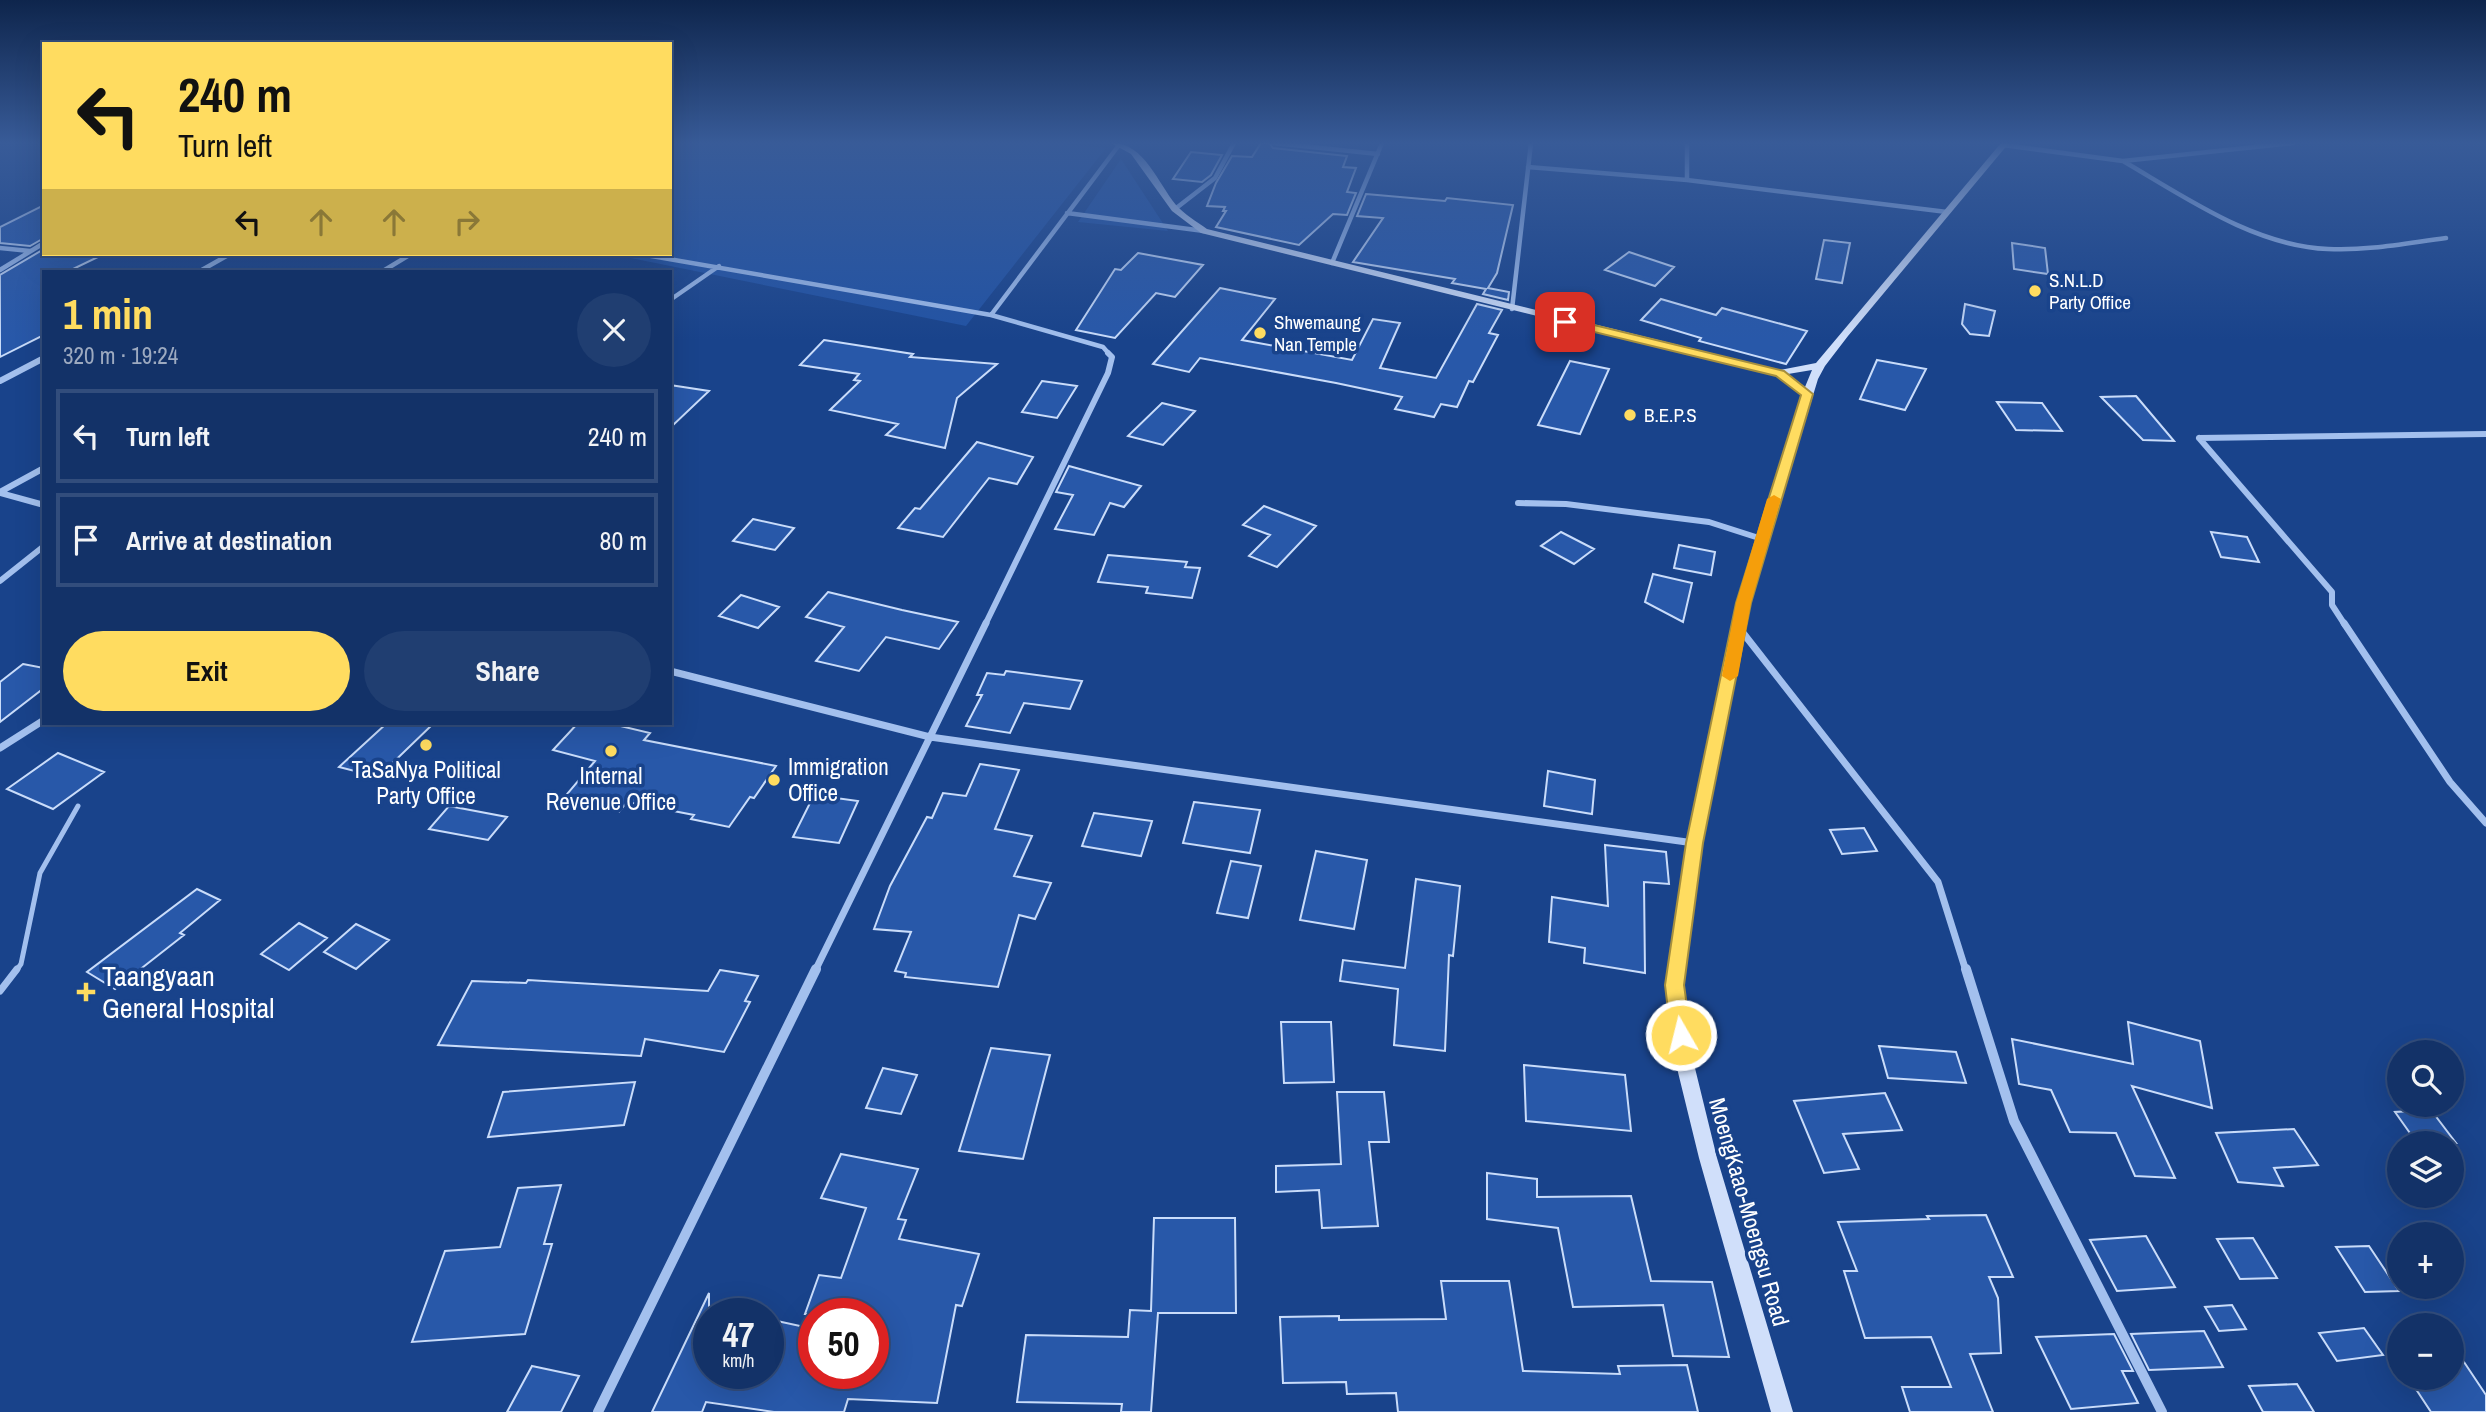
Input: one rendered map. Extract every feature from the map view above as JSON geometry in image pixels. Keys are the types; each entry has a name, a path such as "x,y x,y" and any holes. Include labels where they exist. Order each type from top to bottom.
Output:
{"main road":[{"path":"1175,209 1205,231 1512,309 1780,373 1807,394"},
{"name":"MoengKaao-Moengsu Road","path":"1782,1412 1708,1158 1684,1059 1674,985 1695,843 1744,603 1807,394 1820,365 1950,209"},
{"path":"1780,373 1820,365"}],"street":[{"path":"991,315 1070,209"},
{"path":"1332,263 1355,209"},
{"path":"1512,309 1523,209"},
{"path":"1922,209 1947,212"},
{"path":"2214,209 2276,239 2312,248 2352,250 2446,238"},
{"path":"1067,213 1205,231"},
{"path":"0,270 42,244"},
{"path":"0,248 30,251"},
{"path":"202,270 226,256"},
{"path":"385,270 408,256"},
{"path":"598,1412 1108,373 1112,357 1103,347 991,315 653,256"},
{"path":"672,299 719,266"},
{"path":"0,380 42,359"},
{"path":"2486,434 2199,438 2332,592 2332,605 2450,782 2486,823"},
{"path":"0,493 42,469"},
{"path":"0,493 42,504"},
{"path":"1518,503 1566,504 1709,522 1762,539"},
{"path":"0,581 42,548"},
{"path":"1740,629 1938,882 2014,1121 2162,1412"},
{"path":"672,672 930,737 1695,843"},
{"path":"0,748 42,721"}],"lane":[{"path":"0,991 22,964 40,873 78,806"}],"shaded area":[{"path":"672,209 1058,209 966,326 621,256 672,256"},
{"path":"1087,209 1154,209 1168,231 1078,222"}],"building":[{"path":"36,209 42,209 42,239 30,246 0,243 0,227"},
{"path":"1349,209 1347,215 1333,214 1299,245 1216,227 1226,211 1223,211"},
{"path":"1360,209 1512,209 1497,273 1488,288 1509,292 1508,300 1483,294 1486,289 1452,283 1455,279 1353,262 1383,218 1357,216"},
{"path":"1824,240 1850,243 1842,283 1816,279"},
{"path":"2012,243 2045,248 2048,274 2014,269"},
{"path":"42,250 42,256 100,256 71,270 42,270 42,336 0,357 0,275"},
{"path":"1629,252 1674,267 1655,286 1605,270"},
{"path":"1138,253 1203,265 1175,297 1156,293 1115,338 1076,330 1115,269 1121,270"},
{"path":"1220,288 1275,299 1242,340 1352,360 1373,319 1400,323 1380,368 1436,378 1477,304 1502,310 1489,333 1498,335 1473,382 1469,381 1457,407 1441,404 1434,417 1395,409 1402,397 1336,383 1200,358 1189,372 1153,364"},
{"path":"1661,299 1716,315 1722,308 1807,331 1786,364 1699,341 1701,338 1641,320"},
{"path":"1965,304 1995,311 1989,336 1970,334 1962,324"},
{"path":"824,340 913,354 910,357 997,364 957,398 945,448 886,435 898,424 830,410 860,381 854,380 859,374 800,365"},
{"path":"1877,360 1926,369 1905,410 1860,399"},
{"path":"1570,361 1609,369 1580,434 1538,425"},
{"path":"1042,381 1077,386 1057,418 1022,412"},
{"path":"672,385 709,391 672,426"},
{"path":"2136,396 2174,441 2143,440 2101,397"},
{"path":"1997,402 2042,403 2062,431 2016,430"},
{"path":"1162,403 1195,411 1163,445 1128,436"},
{"path":"977,442 1033,457 1017,484 989,478 943,537 898,528 915,508 920,509"},
{"path":"1069,466 1141,486 1124,507 1110,503 1094,535 1055,529 1073,495 1056,492"},
{"path":"1264,506 1316,526 1277,567 1249,556 1270,535 1243,525"},
{"path":"753,519 794,528 775,550 733,541"},
{"path":"1561,532 1594,549 1574,564 1541,546"},
{"path":"2211,532 2247,537 2259,562 2221,557"},
{"path":"1679,545 1715,552 1711,575 1674,568"},
{"path":"1108,555 1187,562 1185,567 1200,568 1192,598 1146,593 1148,587 1098,582"},
{"path":"1653,574 1692,583 1683,622 1645,602"},
{"path":"828,592 958,622 939,649 886,637 859,671 816,661 844,627 806,617"},
{"path":"741,595 779,607 758,628 719,616"},
{"path":"23,664 42,668 42,690 0,722 0,682"},
{"path":"1006,671 1082,681 1070,709 1024,703 1010,733 966,726 982,695 977,695 987,673 1004,675"},
{"path":"385,725 432,725 378,777 339,767"},
{"path":"576,725 616,725 650,733 644,740 776,766 754,798 750,797 729,827 691,819 694,815 627,802 619,812 562,800 595,761 553,750"},
{"path":"58,753 104,772 53,809 7,789"},
{"path":"980,764 1019,770 995,829 1032,836 1014,876 1051,883 1035,919 1019,915 998,987 905,977 906,973 895,971 911,932 874,929 890,886 927,817 932,818 943,793 966,796"},
{"path":"1548,771 1595,780 1592,814 1544,806"},
{"path":"814,795 858,801 839,843 793,837"},
{"path":"1194,802 1260,810 1250,853 1183,843"},
{"path":"449,806 507,817 488,840 429,829"},
{"path":"1094,813 1152,821 1141,856 1082,846"},
{"path":"1864,828 1877,851 1842,854 1830,830"},
{"path":"1605,845 1666,852 1669,884 1644,882 1645,973 1584,963 1585,948 1549,942 1552,897 1608,906"},
{"path":"1316,851 1367,860 1354,929 1300,920"},
{"path":"1231,861 1261,866 1248,918 1217,913"},
{"path":"1416,879 1460,886 1453,956 1449,955 1445,1051 1394,1045 1398,989 1340,981 1343,960 1405,968"},
{"path":"197,889 220,900 180,933 184,935 115,989 87,972"},
{"path":"299,923 327,938 289,970 261,954"},
{"path":"356,924 389,940 356,969 324,952"},
{"path":"720,970 758,976 745,1001 750,1002 724,1052 645,1039 641,1056 438,1045 472,981 526,983 528,980 708,991"},
{"path":"1281,1022 1331,1022 1334,1082 1284,1083"},
{"path":"2128,1022 2200,1041 2212,1108 2132,1086 2175,1178 2135,1176 2116,1133 2070,1132 2051,1090 2019,1084 2012,1039 2133,1064"},
{"path":"1879,1046 1956,1052 1966,1083 1888,1078"},
{"path":"991,1048 1050,1055 1023,1159 959,1151"},
{"path":"1524,1065 1625,1075 1631,1131 1526,1121"},
{"path":"883,1068 917,1075 901,1114 866,1108"},
{"path":"635,1082 624,1125 488,1137 503,1092"},
{"path":"1337,1092 1384,1092 1389,1142 1369,1142 1378,1226 1322,1228 1319,1190 1276,1192 1276,1166 1341,1164"},
{"path":"1885,1093 1902,1130 1843,1134 1859,1169 1824,1173 1794,1101"},
{"path":"2399,1117 2436,1117 2447,1131 2408,1131"},
{"path":"2294,1129 2318,1165 2274,1168 2283,1186 2238,1182 2216,1133"},
{"path":"841,1154 918,1169 898,1219 906,1220 899,1239 979,1254 962,1306 956,1305 937,1403 848,1399 844,1412 774,1412 706,1402 702,1412 652,1412 693,1326 693,1389 784,1389 784,1322 798,1326 798,1389 889,1389 889,1298 811,1298 819,1275 841,1278 866,1208 821,1198"},
{"path":"1487,1173 1537,1179 1537,1197 1631,1196 1651,1281 1712,1282 1729,1357 1673,1356 1663,1305 1573,1307 1558,1228 1487,1219"},
{"path":"561,1185 544,1244 552,1244 525,1334 412,1342 445,1251 500,1247 518,1188"},
{"path":"1986,1215 2013,1277 1989,1277 1998,1298 2001,1353 1970,1354 1993,1412 1910,1412 1902,1387 1951,1387 1931,1337 1865,1338 1844,1271 1857,1271 1838,1222"},
{"path":"1154,1218 1235,1218 1236,1313 1158,1313 1151,1412 1121,1412 1122,1404 1017,1402 1026,1335 1128,1337 1130,1310 1151,1311"},
{"path":"2146,1236 2175,1287 2117,1291 2090,1240"},
{"path":"2253,1238 2277,1278 2240,1279 2217,1239"},
{"path":"2369,1246 2387,1273 2387,1291 2365,1292 2336,1247"},
{"path":"1441,1281 1509,1281 1523,1371 1620,1374 1618,1366 1687,1365 1698,1412 1398,1412 1396,1393 1347,1394 1346,1382 1283,1383 1280,1317 1339,1316 1339,1320 1446,1319"},
{"path":"2232,1305 2246,1329 2219,1331 2205,1307"},
{"path":"2364,1328 2383,1355 2337,1361 2319,1333"},
{"path":"2204,1331 2223,1367 2149,1370 2131,1334"},
{"path":"2114,1334 2133,1371 2122,1371 2138,1403 2071,1409 2036,1337"},
{"path":"2464,1362 2486,1395 2486,1412 2431,1412 2417,1390 2464,1390"},
{"path":"532,1366 579,1376 561,1412 507,1412"},
{"path":"2297,1384 2314,1412 2263,1412 2249,1386"}],"slow traffic":[{"path":"1730,676 1744,603 1774,499"}],"place":[{"name":"S.N.L.D Party Office","path":"2035,291"},
{"name":"Shwemaung Nan Temple","path":"1260,333"},
{"name":"B.E.P.S","path":"1630,415"},
{"name":"TaSaNya Political Party Office","path":"426,745"},
{"name":"Internal Revenue Office","path":"611,751"},
{"name":"Immigration Office","path":"774,780"},
{"name":"Taangyaan General Hospital","path":"86,992"}],"route":[{"path":"1565,322 1780,373 1807,394 1744,603 1695,843 1674,985 1681,1035"}]}
